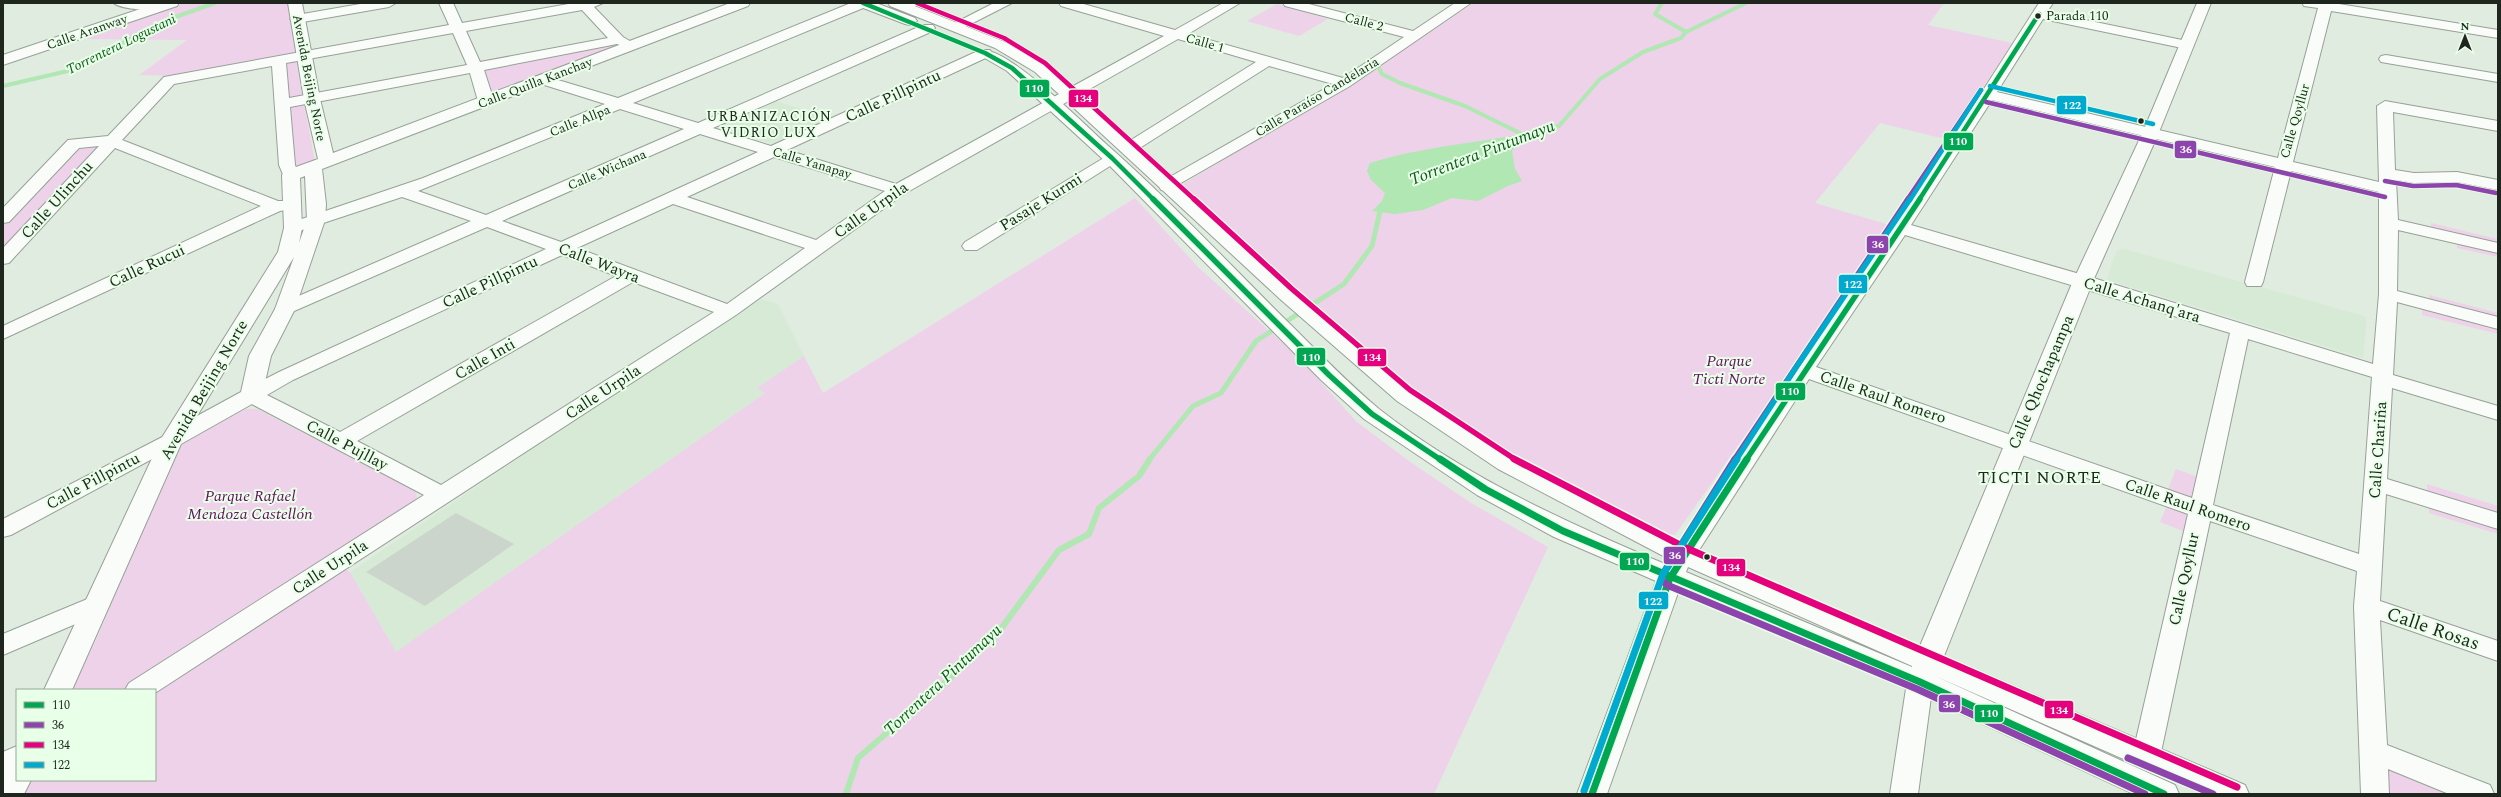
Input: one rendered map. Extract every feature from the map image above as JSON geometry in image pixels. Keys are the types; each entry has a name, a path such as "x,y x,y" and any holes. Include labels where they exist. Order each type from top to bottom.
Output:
{"street":[{"path":"121,3 166,5"},
{"name":"Avenida Beijing Norte","path":"251,395 260,356 285,309 316,220 320,164 312,99 295,3"},
{"path":"297,19 389,3"},
{"path":"446,3 476,68 486,101"},
{"name":"Calle Quilla Kanchay","path":"320,164 543,80 625,43 743,3"},
{"path":"863,3 928,28 1007,64 1112,158 1276,322 1372,414 1425,451 1485,489 1563,531 1670,578 1923,671"},
{"name":"Calle Allpa","path":"294,228 436,179 619,105 863,3"},
{"path":"956,26 1005,3"},
{"name":"Calle 1","path":"1066,3 1345,83"},
{"name":"Calle Urpila","path":"140,689 729,311 898,190 1233,3"},
{"name":"Calle 2","path":"1290,3 1415,36"},
{"name":"Calle Paraíso Candelaria","path":"1167,186 1345,83 1464,3"},
{"name":"Calle Qhochapampa","path":"1904,794 1923,671 2083,282 2151,132 2204,3"},
{"path":"588,4 625,43"},
{"name":"Calle Ulinchu","path":"3,259 169,80 279,62 458,29 542,8 588,4"},
{"path":"905,4 1021,56 1040,69 1129,148 1167,186 1287,295 1405,396 1457,432 1559,493 2140,778 2164,794"},
{"name":"Calle Aranway","path":"3,60 166,5"},
{"path":"2317,5 2498,34"},
{"name":"Calle Qoyllur","path":"2254,282 2283,165 2317,5"},
{"path":"1592,794 1670,578 1683,555 1804,370 1901,228 2042,8 2187,45"},
{"name":"Calle Wichana","path":"285,309 701,129 928,28"},
{"path":"284,104 476,68 625,43"},
{"name":"Calle Pillpintu","path":"3,528 172,440 286,376 774,152 985,53"},
{"path":"2386,59 2498,78"},
{"path":"1129,148 1267,61"},
{"name":"Avenida Beijing Norte","path":"58,689 172,440 287,252 294,228 284,205 291,175 287,165 284,104 279,62"},
{"name":"Calle Yanapay","path":"543,80 619,105 898,190"},
{"path":"1988,94 2283,165 2386,181 2414,178 2457,177 2498,185"},
{"name":"Calle Chariña","path":"2375,794 2367,606 2388,294 2389,223 2386,181 2385,106 2498,126"},
{"path":"3,218 74,143 111,141 284,205"},
{"name":"Pasaje Kurmi","path":"971,246 1112,158"},
{"path":"291,175 320,164"},
{"name":"Calle Wayra","path":"401,191 490,220 630,276 729,311"},
{"path":"3,199 21,198"},
{"path":"672,198 819,247"},
{"name":"Calle Rucui","path":"3,333 284,205"},
{"path":"2389,223 2498,248"},
{"name":"Calle Achanq'ara","path":"1901,228 2240,330 2498,413"},
{"name":"Calle Inti","path":"341,441 630,276"},
{"path":"2388,294 2498,323"},
{"name":"Calle Qoyllur","path":"2140,778 2240,330"},
{"name":"Calle Raul Romero","path":"1804,370 2016,443 2199,509 2369,566"},
{"name":"Calle Pujllay","path":"251,395 442,495"},
{"path":"2376,483 2498,521"},
{"path":"3,644 97,604"},
{"name":"Calle Rosas","path":"2367,606 2498,651"},
{"path":"2374,752 2480,794"},
{"path":"3,764 16,758"},
{"path":"2140,778 2234,794"},
{"path":"9,794 16,780"}],"shaded area":[{"path":"775,101 833,118 775,144 717,129 720,125"},
{"path":"2124,249 2361,315 2367,318 2363,358 2108,280 2107,278 2117,250"},
{"path":"761,299 778,304 804,356 758,388 766,392 396,652 350,572 675,353"}],"green space":[{"path":"185,3 288,3 296,56 184,76 139,75 187,40 83,39"},
{"name":"Parque Ticti Norte","path":"1474,3 1944,3 1928,25 2012,43 1949,140 1880,123 1815,203 1893,226 1675,535 1666,534 1552,480 1486,442 1445,414 1366,353 1292,287 1183,184 1350,85"},
{"path":"1277,4 1328,19 1299,36 1247,21"},
{"path":"612,44 614,46 613,49 495,92 491,90 484,72 484,70"},
{"path":"296,61 315,162 296,170 284,63"},
{"path":"88,146 97,147 3,252 3,225 73,151"},
{"path":"1135,198 1198,267 1295,354 1357,422 1409,461 1471,503 1548,547 1434,794 23,794 29,781 156,781 156,690 345,569 350,572 396,652 765,393 757,388 804,356 823,393"},
{"path":"2431,223 2498,239 2498,244 2431,228"},
{"path":"2457,243 2498,252 2498,257 2457,248"},
{"path":"2429,295 2498,313 2498,319 2429,301"},
{"path":"2422,308 2498,328 2498,334 2422,315"},
{"name":"Parque Rafael Mendoza Castellón","path":"246,409 257,409 411,489 416,493 417,499 414,504 197,645 126,689 72,689 96,640 175,453 184,442"},
{"path":"2176,469 2198,477 2190,498 2168,489"},
{"path":"2427,484 2498,506 2498,514 2427,493"},
{"path":"2169,501 2191,509 2183,531 2160,522"},
{"path":"2429,505 2498,527 2498,534 2429,513"},
{"path":"2389,766 2463,794 2384,794 2385,769"}],"water":[{"path":"1524,135 1512,151 1515,169 1522,181 1508,186 1478,201 1452,198 1423,210 1395,214 1372,211 1382,201 1385,193 1371,180 1367,171 1370,163 1394,156 1430,149 1502,137"}],"building":[{"path":"456,513 514,544 425,606 366,572"}],"waterway":[{"name":"Torrentera Logustani","path":"3,86 72,70 164,21 215,3"},
{"path":"1662,3 1655,14 1686,32"},
{"name":"Torrentera Pintumayu","path":"1686,32 1746,3"},
{"name":"Torrentera Pintumayu","path":"1519,137 1559,126 1600,79 1643,52 1681,38 1686,32"},
{"path":"1378,66 1382,74 1400,83 1465,106 1524,135"},
{"name":"Torrentera Pintumayu","path":"1149,460 1193,406 1221,393 1256,341 1344,284 1372,246 1380,211 1384,206"},
{"name":"Torrentera Pintumayu","path":"846,794 858,758 949,679 1003,626 1059,550 1089,534 1099,508 1139,476 1150,459"}],"transit line":[{"name":"110","path":"863,3 985,53 1012,68 1112,158 1329,375 1372,414 1485,489 1563,531 1920,682 2164,794"},
{"name":"134","path":"917,3 1004,38 1045,63 1292,289 1410,390 1510,457 1686,548 2237,787"},
{"name":"110","path":"1592,794 1670,578 1804,370 1942,167 2039,14"},
{"name":"122","path":"1990,86 2153,124"},
{"name":"36","path":"1981,90 1740,451 1663,574 1662,580 1667,585 1917,689 2145,794"},
{"name":"122","path":"1584,791 1663,574 1797,366 1935,163 1981,90"},
{"name":"36","path":"1986,102 2385,197"},
{"name":"36","path":"2385,181 2413,186 2456,185 2496,193"},
{"name":"36","path":"2128,758 2213,794"}],"place":[{"name":"Parada 110","path":"2038,16"}],"district":[{"name":"URBANIZACIÓN VIDRIO LUX","path":"769,124"},
{"name":"TICTI NORTE","path":"2040,478"}]}
